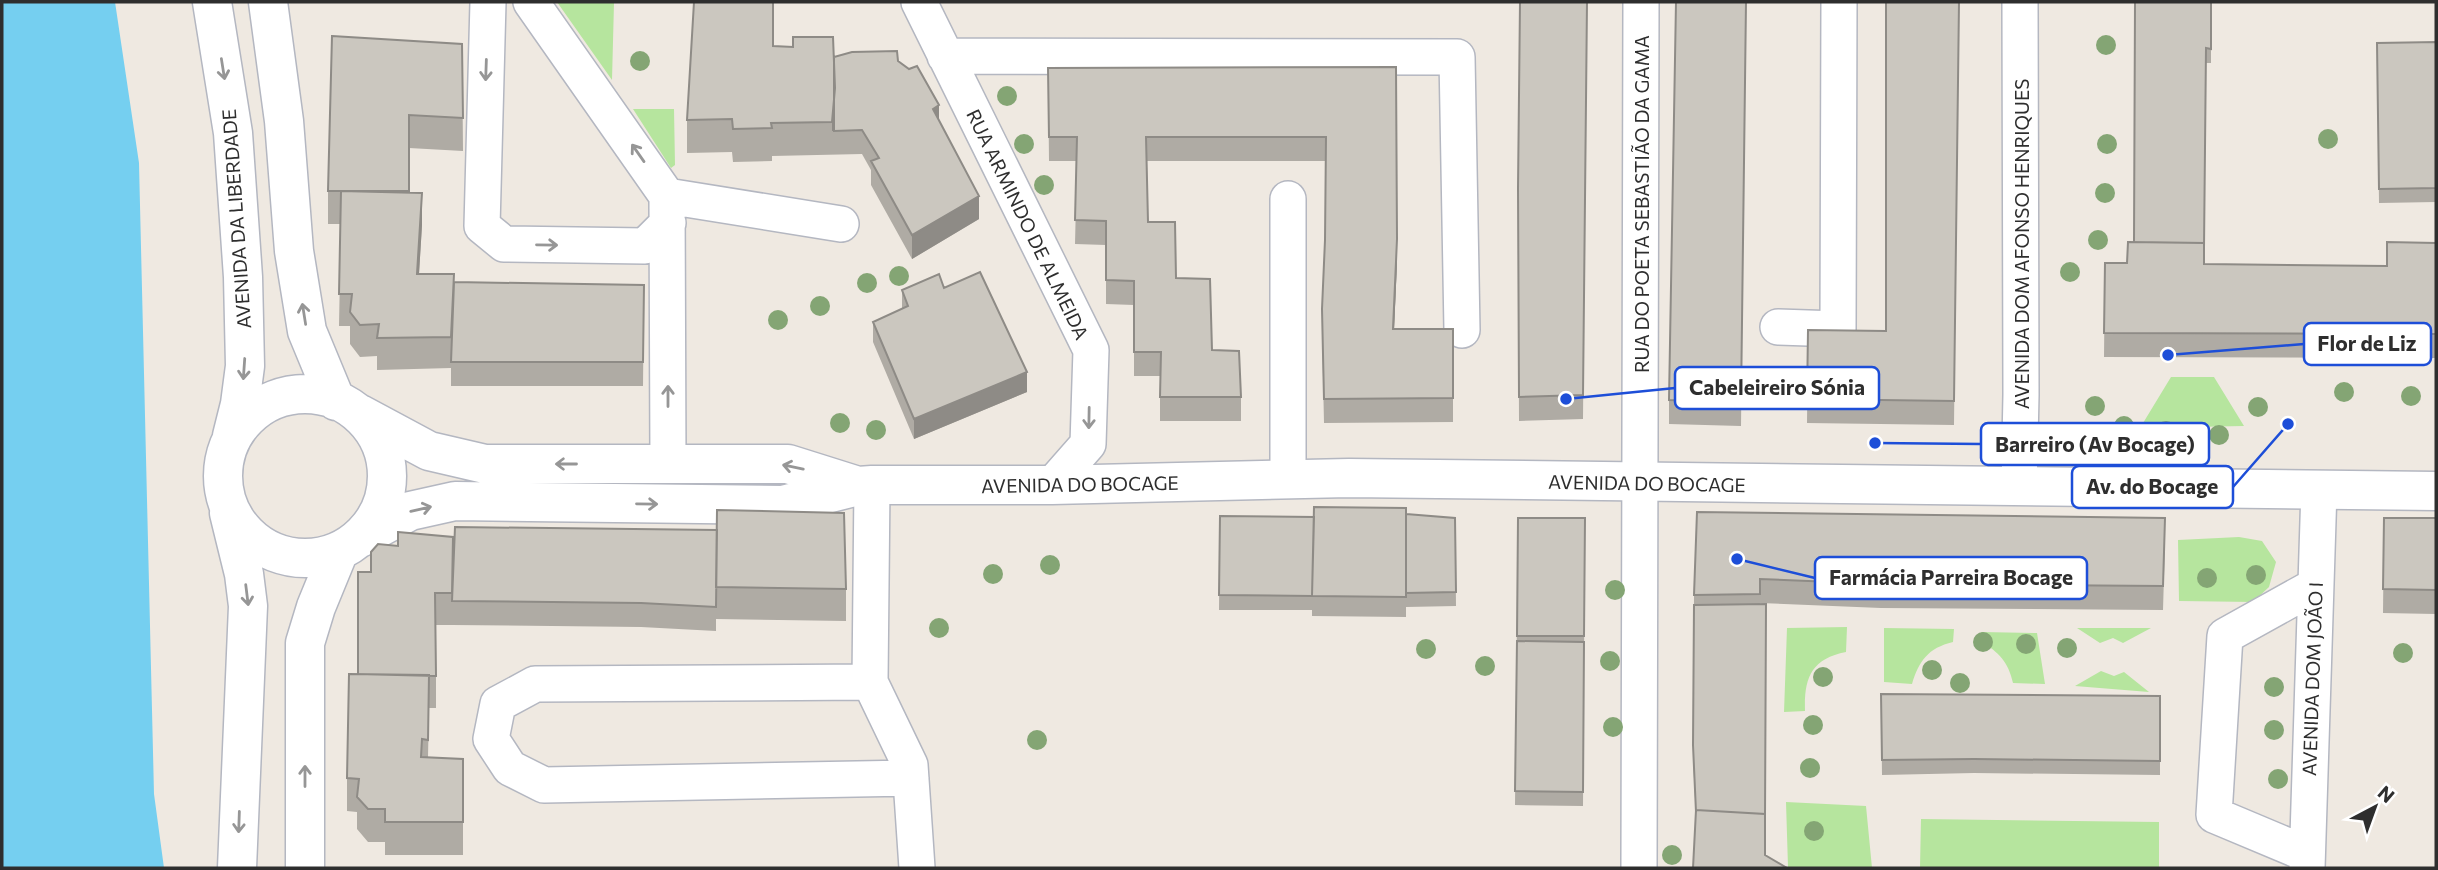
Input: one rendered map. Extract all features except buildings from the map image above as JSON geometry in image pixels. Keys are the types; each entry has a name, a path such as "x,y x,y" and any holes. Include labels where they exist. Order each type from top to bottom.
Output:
{"main road":[{"name":"AVENIDA DA LIBERDADE","path":"212,2 233,133 243,277 245,366 232,436"},
{"path":"268,2 284,121 294,251 307,331 347,407"},
{"path":"237,868 248,606 244,574 222,483 224,458 232,436 247,417 267,403 290,395 313,394 347,407 373,430 383,452 387,475 384,498 375,520 349,545 316,607 305,643 305,868"},
{"name":"AVENIDA DO BOCAGE","path":"347,407 429,451 485,464 788,464 865,485"},
{"name":"AVENIDA DO BOCAGE","path":"349,545 410,511 455,501 783,505 865,485 1052,485 1349,478 2436,491"},
{"path":"227,505 238,524 253,540 272,552 293,558 317,558 349,545"}],"street":[{"path":"488,2 482,226 504,244 645,246 668,209"},
{"path":"531,2 668,209 668,464"},
{"name":"RUA ARMINDO DE ALMEIDA","path":"919,2 1091,350 1088,444 1052,485"},
{"name":"RUA DO POETA SEBASTIÃO DA GAMA","path":"1639,868 1641,2"},
{"path":"1778,327 1838,328 1839,2"},
{"name":"AVENIDA DOM AFONSO HENRIQUES","path":"2019,487 2020,2"},
{"path":"945,56 1457,57 1462,330"},
{"path":"1288,199 1288,480"},
{"path":"668,209 841,224"},
{"path":"865,485 870,682 910,765 916,868"},
{"name":"AVENIDA DOM JOÃO I","path":"2307,861 2319,489"},
{"path":"2307,861 2214,815 2225,636 2315,586"},
{"path":"870,682 534,684 498,704 491,739 510,768 544,785 911,778"}],"green space":[{"path":"557,2 614,3 612,80"},
{"path":"633,109 674,109 675,165 671,168"},
{"path":"2171,377 2214,377 2244,426 2140,428"},
{"path":"2239,537 2262,541 2276,562 2269,587 2253,602 2179,601 2178,540"},
{"path":"1847,627 1846,652 1834,655 1817,665 1808,680 1805,711 1784,712 1787,628"},
{"path":"1884,628 1954,629 1953,642 1937,648 1926,657 1912,684 1884,682"},
{"path":"2077,628 2151,628 2123,643 2113,638 2100,643"},
{"path":"1981,632 2037,633 2045,684 2013,683 2002,658 1981,641"},
{"path":"2101,671 2114,676 2124,672 2149,692 2075,686"},
{"path":"1786,802 1866,806 1872,868 1788,867"},
{"path":"1921,819 2159,822 2159,868 1920,868"}],"water":[{"path":"2,2 115,2 139,163 154,794 164,868 2,868"}],"place":[{"name":"Flor de Liz","path":"2168,355"},
{"name":"Cabeleireiro Sónia","path":"1566,399"},
{"name":"Av. do Bocage","path":"2288,424"},
{"name":"Barreiro (Av Bocage)","path":"1875,443"},
{"name":"Farmácia Parreira Bocage","path":"1737,559"}]}
